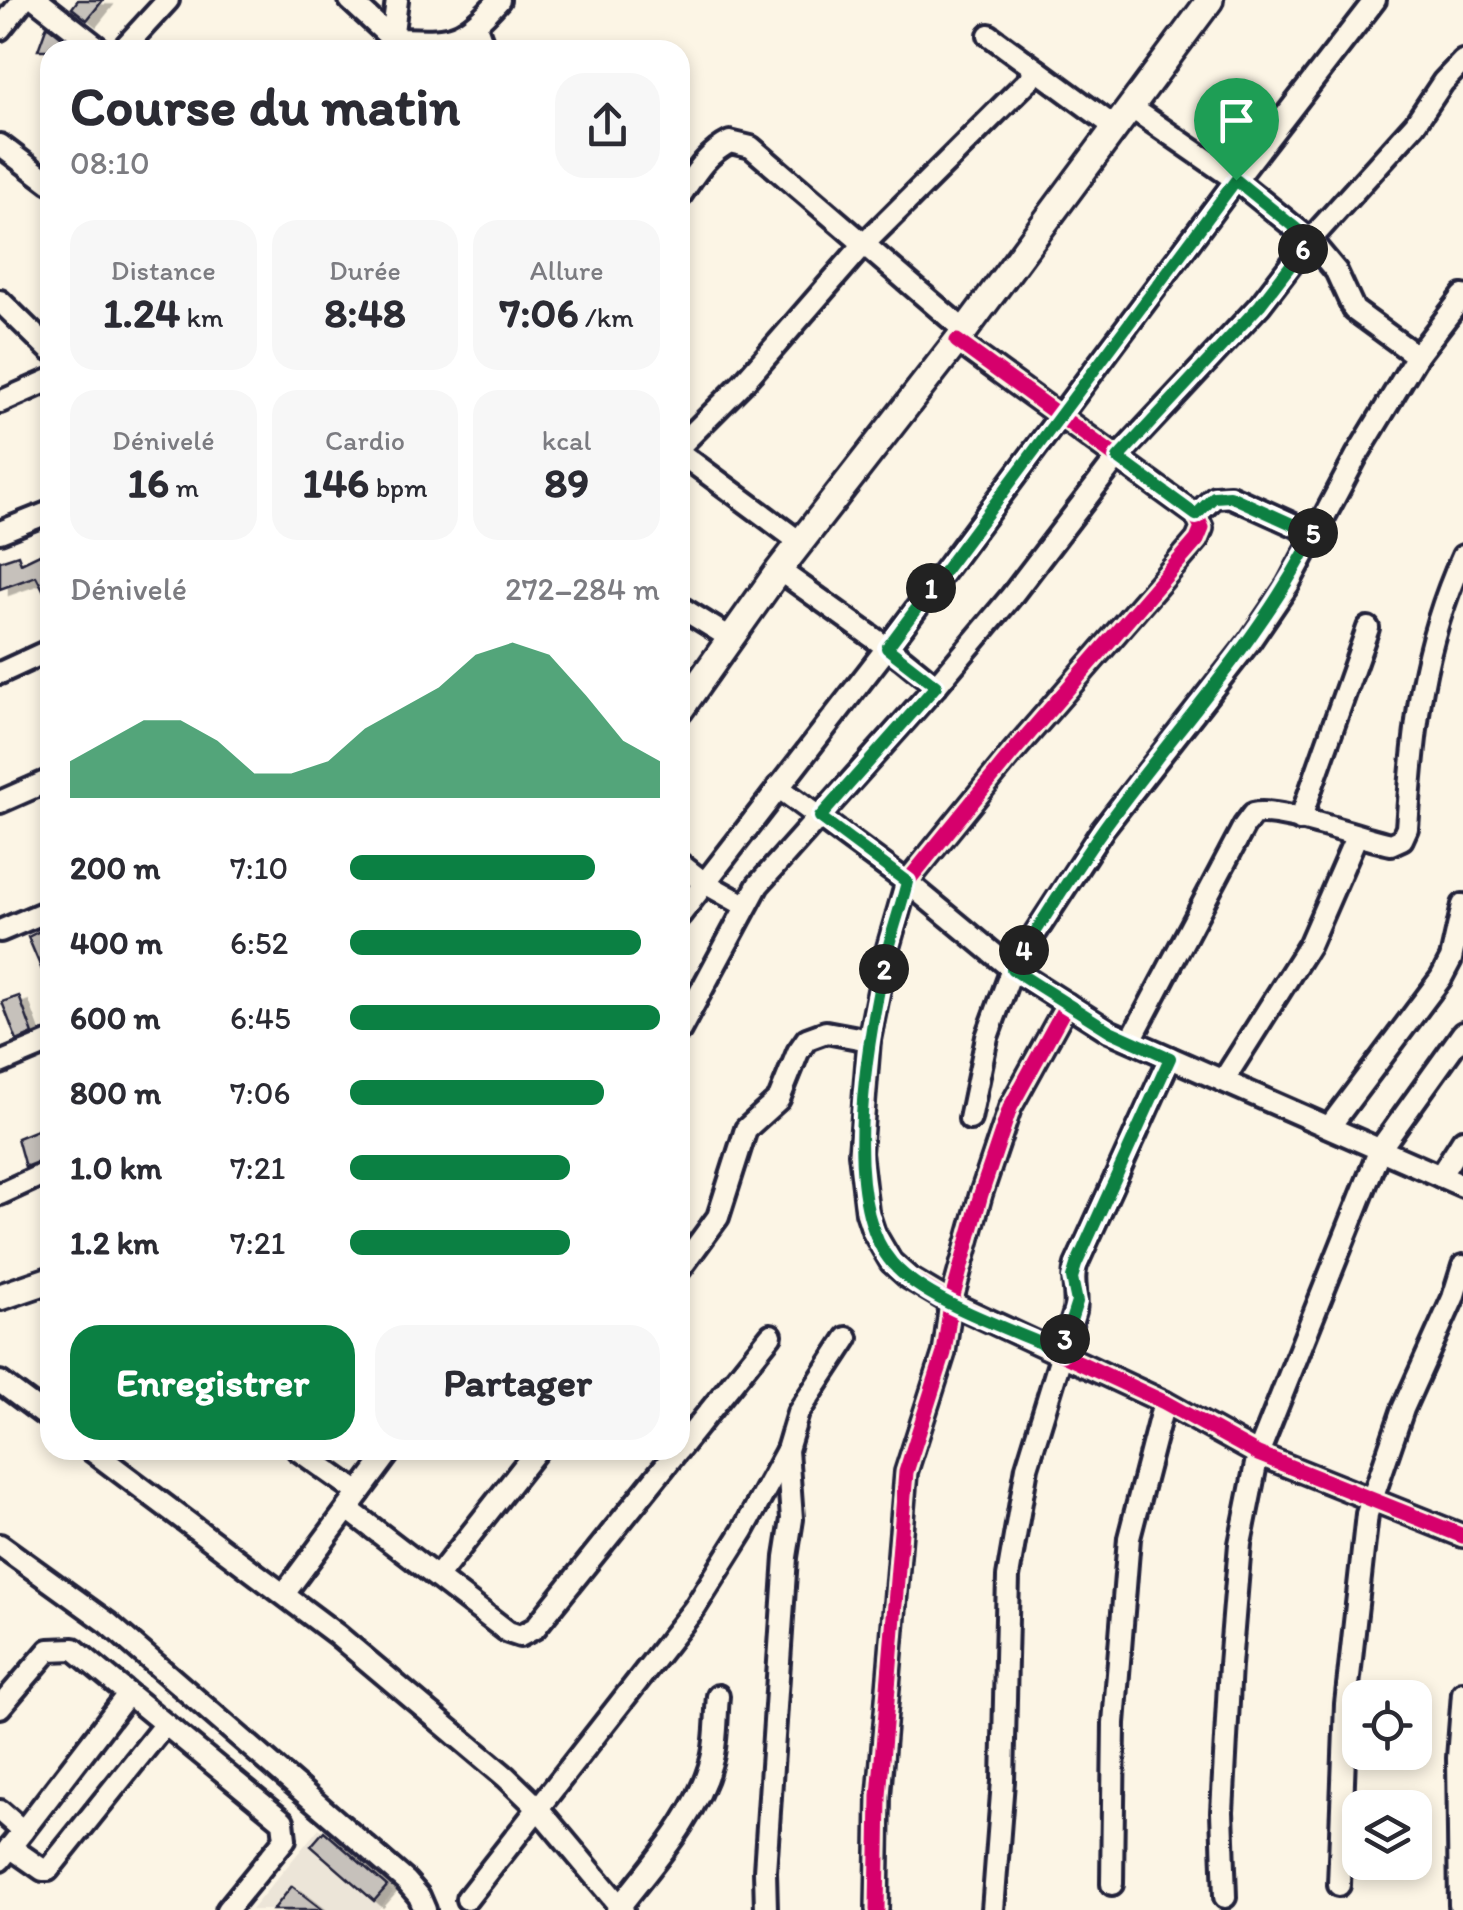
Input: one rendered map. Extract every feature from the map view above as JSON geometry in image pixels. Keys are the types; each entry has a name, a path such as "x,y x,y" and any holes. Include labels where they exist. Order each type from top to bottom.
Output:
{"main road":[{"path":"690,696 779,570 961,336 1210,0"},
{"path":"0,1297 40,1283"}],"street":[{"path":"0,29 23,0"},
{"path":"37,0 88,40"},
{"path":"131,40 168,0"},
{"path":"350,0 387,40"},
{"path":"392,40 397,0"},
{"path":"447,40 476,26 499,0"},
{"path":"690,901 887,648 1375,0"},
{"path":"476,26 482,40"},
{"path":"989,36 1038,71 1236,180 1310,240 1336,270 1354,310 1417,356"},
{"path":"690,1011 766,876 936,686 1118,458 1260,305 1310,240 1415,124 1443,82 1463,62"},
{"path":"690,439 864,244 1038,71"},
{"path":"690,182 708,156 730,142 750,147 864,244 961,336 1196,515 1202,528 1198,540 1012,753 907,882 887,951 870,1040 860,1152 874,1233 891,1262 909,1278 951,1303 1164,1402 1258,1454 1463,1536"},
{"path":"0,145 40,175"},
{"path":"970,1119 987,1038 1012,969 1104,829 1250,641 1288,585 1417,356 1463,296"},
{"path":"0,301 40,340"},
{"path":"0,402 40,384"},
{"path":"690,458 800,542"},
{"path":"1196,515 1214,497 1230,496 1314,534"},
{"path":"0,532 40,516"},
{"path":"1131,1040 1249,818 1259,812 1391,844 1405,834 1416,712 1434,626 1463,556"},
{"path":"779,570 936,686"},
{"path":"690,613 732,639"},
{"path":"1300,820 1368,628"},
{"path":"0,672 40,654"},
{"path":"0,802 40,784"},
{"path":"778,787 907,882 1012,969 1068,1004 1170,1058 1463,1186"},
{"path":"1223,1082 1309,945 1356,837"},
{"path":"690,872 746,906"},
{"path":"1330,1126 1441,978 1452,959 1463,904"},
{"path":"0,932 40,914"},
{"path":"877,1910 878,1796 906,1472 944,1353 951,1303 981,1194 1010,1108 1068,1004"},
{"path":"690,1255 718,1217 746,1130 779,1099 807,1040 826,1032 870,1040"},
{"path":"1224,1896 1222,1812 1230,1665 1240,1544 1258,1454 1380,1149 1463,1032"},
{"path":"0,1063 40,1046"},
{"path":"993,1910 1003,1782 1008,1577 1027,1467 1077,1302 1072,1278 1076,1265 1170,1058"},
{"path":"1440,1176 1463,1140"},
{"path":"0,1194 40,1176"},
{"path":"1339,1884 1346,1704 1370,1500 1463,1266"},
{"path":"690,1435 771,1335"},
{"path":"467,1899 694,1609 787,1450 798,1414 847,1338"},
{"path":"0,1382 40,1412"},
{"path":"1112,1884 1114,1723 1129,1538 1164,1402"},
{"path":"766,1910 766,1851 792,1518 787,1450"},
{"path":"103,1460 336,1634 536,1806 620,1909 702,1792 713,1755 718,1696"},
{"path":"309,1460 438,1576 514,1636 528,1633 670,1460"},
{"path":"284,1594 384,1460"},
{"path":"438,1576 530,1460"},
{"path":"0,1546 130,1642 406,1881 419,1896 424,1910"},
{"path":"0,1707 49,1650 74,1649 283,1821 285,1839 228,1910"},
{"path":"1460,1905 1458,1758 1463,1692"},
{"path":"11,1846 128,1694"},
{"path":"0,1810 11,1846 44,1870 54,1865 165,1724"}],"shaded area":[{"path":"319,1828 393,1892 378,1910 251,1910"}],"building":[{"path":"78,0 103,0 87,20 72,8"},
{"path":"47,25 66,40 42,40"},
{"path":"40,554 40,584 36,576 0,589 0,561 18,555 21,563"},
{"path":"40,931 40,965 28,937"},
{"path":"19,996 33,1034 17,1041 2,1002"},
{"path":"40,1129 40,1161 25,1167 17,1138"},
{"path":"324,1831 387,1886 374,1901 311,1846"},
{"path":"292,1886 323,1910 273,1910"}],"cycle path":[{"path":"957,341 1196,515 1202,528 1197,540 1012,753 907,882 887,951 869,1040 860,1153 867,1212 874,1233 891,1262 909,1278 951,1303 1164,1402 1258,1454 1463,1536"},
{"path":"877,1910 879,1796 906,1472 944,1353 951,1303 981,1194 1010,1108 1067,1004"}],"route":[{"path":"1236,180 1310,240 1260,305 1118,458 1196,515 1214,497 1230,496 1314,534 1288,585 1250,641 1104,829 1012,969 1110,1031 1170,1058 1076,1265 1072,1278 1077,1302 1061,1352 951,1303 909,1278 891,1262 874,1233 860,1152 870,1040 887,951 907,882 820,817 936,686 887,648 1236,180"}]}
